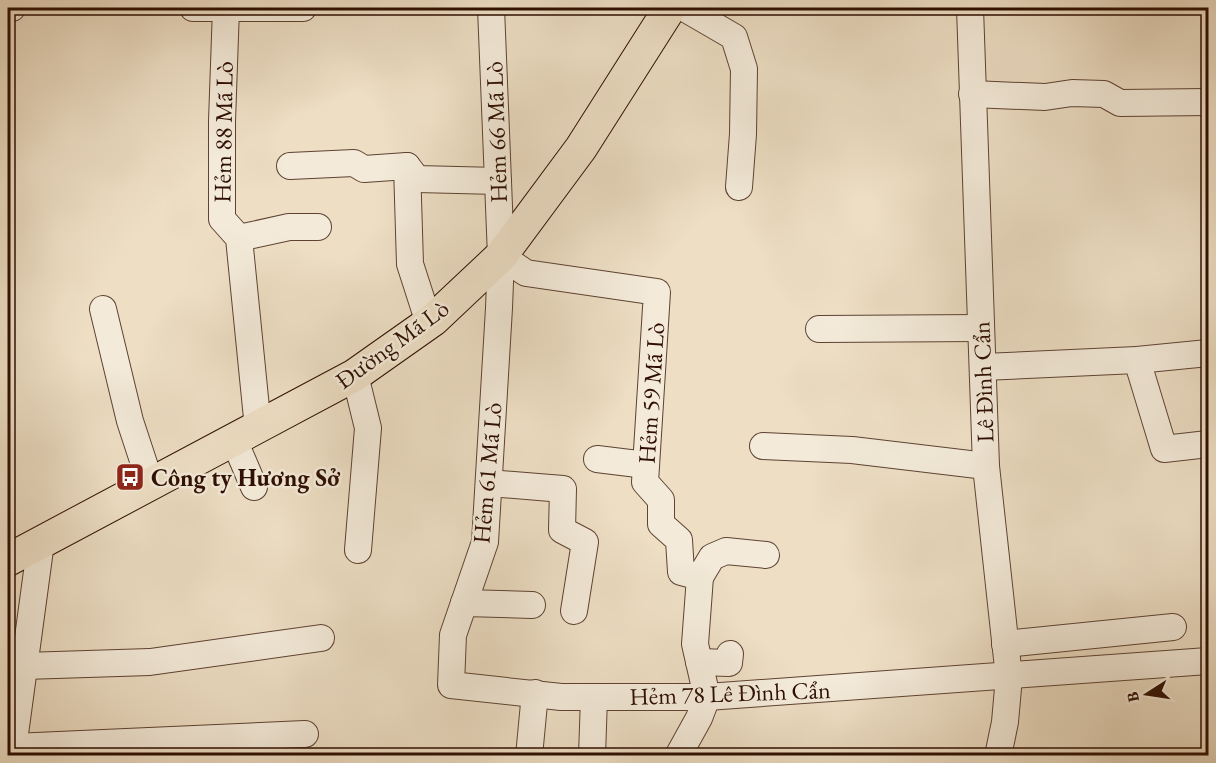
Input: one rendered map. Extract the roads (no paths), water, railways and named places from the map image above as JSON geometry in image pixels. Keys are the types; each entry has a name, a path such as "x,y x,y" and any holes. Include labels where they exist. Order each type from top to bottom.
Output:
{"main road":[{"name":"Đường Mã Lò","path":"28,549 355,375 429,323 501,256 581,148 670,8"}],"street":[{"path":"8,9 12,8"},
{"path":"193,8 303,8"},
{"name":"Hẻm 88 Mã Lò","path":"226,8 222,121 222,219 239,238 246,434 254,487"},
{"name":"Hẻm 66 Mã Lò","path":"491,8 501,256"},
{"path":"684,8 734,37 744,69 739,187"},
{"name":"Lê Đình Cẩn","path":"969,8 986,465 1009,677 1005,722 998,756"},
{"path":"972,94 1045,97 1072,93 1104,94 1119,104 1209,102"},
{"path":"290,166 354,163 364,169 407,166"},
{"path":"407,166 417,178 498,181"},
{"path":"407,166 410,264 429,323"},
{"path":"239,238 289,227 318,227"},
{"name":"Hẻm 59 Mã Lò","path":"501,256 526,273 657,292 645,482 661,500 661,524 679,540 681,572 700,577"},
{"name":"Hẻm 61 Mã Lò","path":"451,685 453,635 485,542 501,256"},
{"path":"103,309 130,421 151,485"},
{"path":"819,329 981,328"},
{"path":"983,367 1137,360 1209,352"},
{"path":"1137,360 1164,449 1209,444"},
{"path":"355,375 368,428 358,550"},
{"path":"762,446 852,450 986,465"},
{"path":"597,459 646,465"},
{"path":"489,483 563,489 562,530 585,542 574,611"},
{"path":"28,549 24,666 12,751 305,734"},
{"path":"678,756 707,698 697,653 700,577 712,557 726,551 766,555"},
{"path":"464,603 532,605"},
{"path":"1005,644 1173,627"},
{"path":"24,666 150,662 321,638"},
{"path":"697,653 729,663 729,654"},
{"name":"Hẻm 78 Lê Đình Cẩn","path":"451,685 561,697 707,698 1209,661"},
{"path":"530,756 535,693"},
{"path":"592,756 594,698"}],"place":[{"name":"Công ty Hương Sở","path":"130,477"}]}
